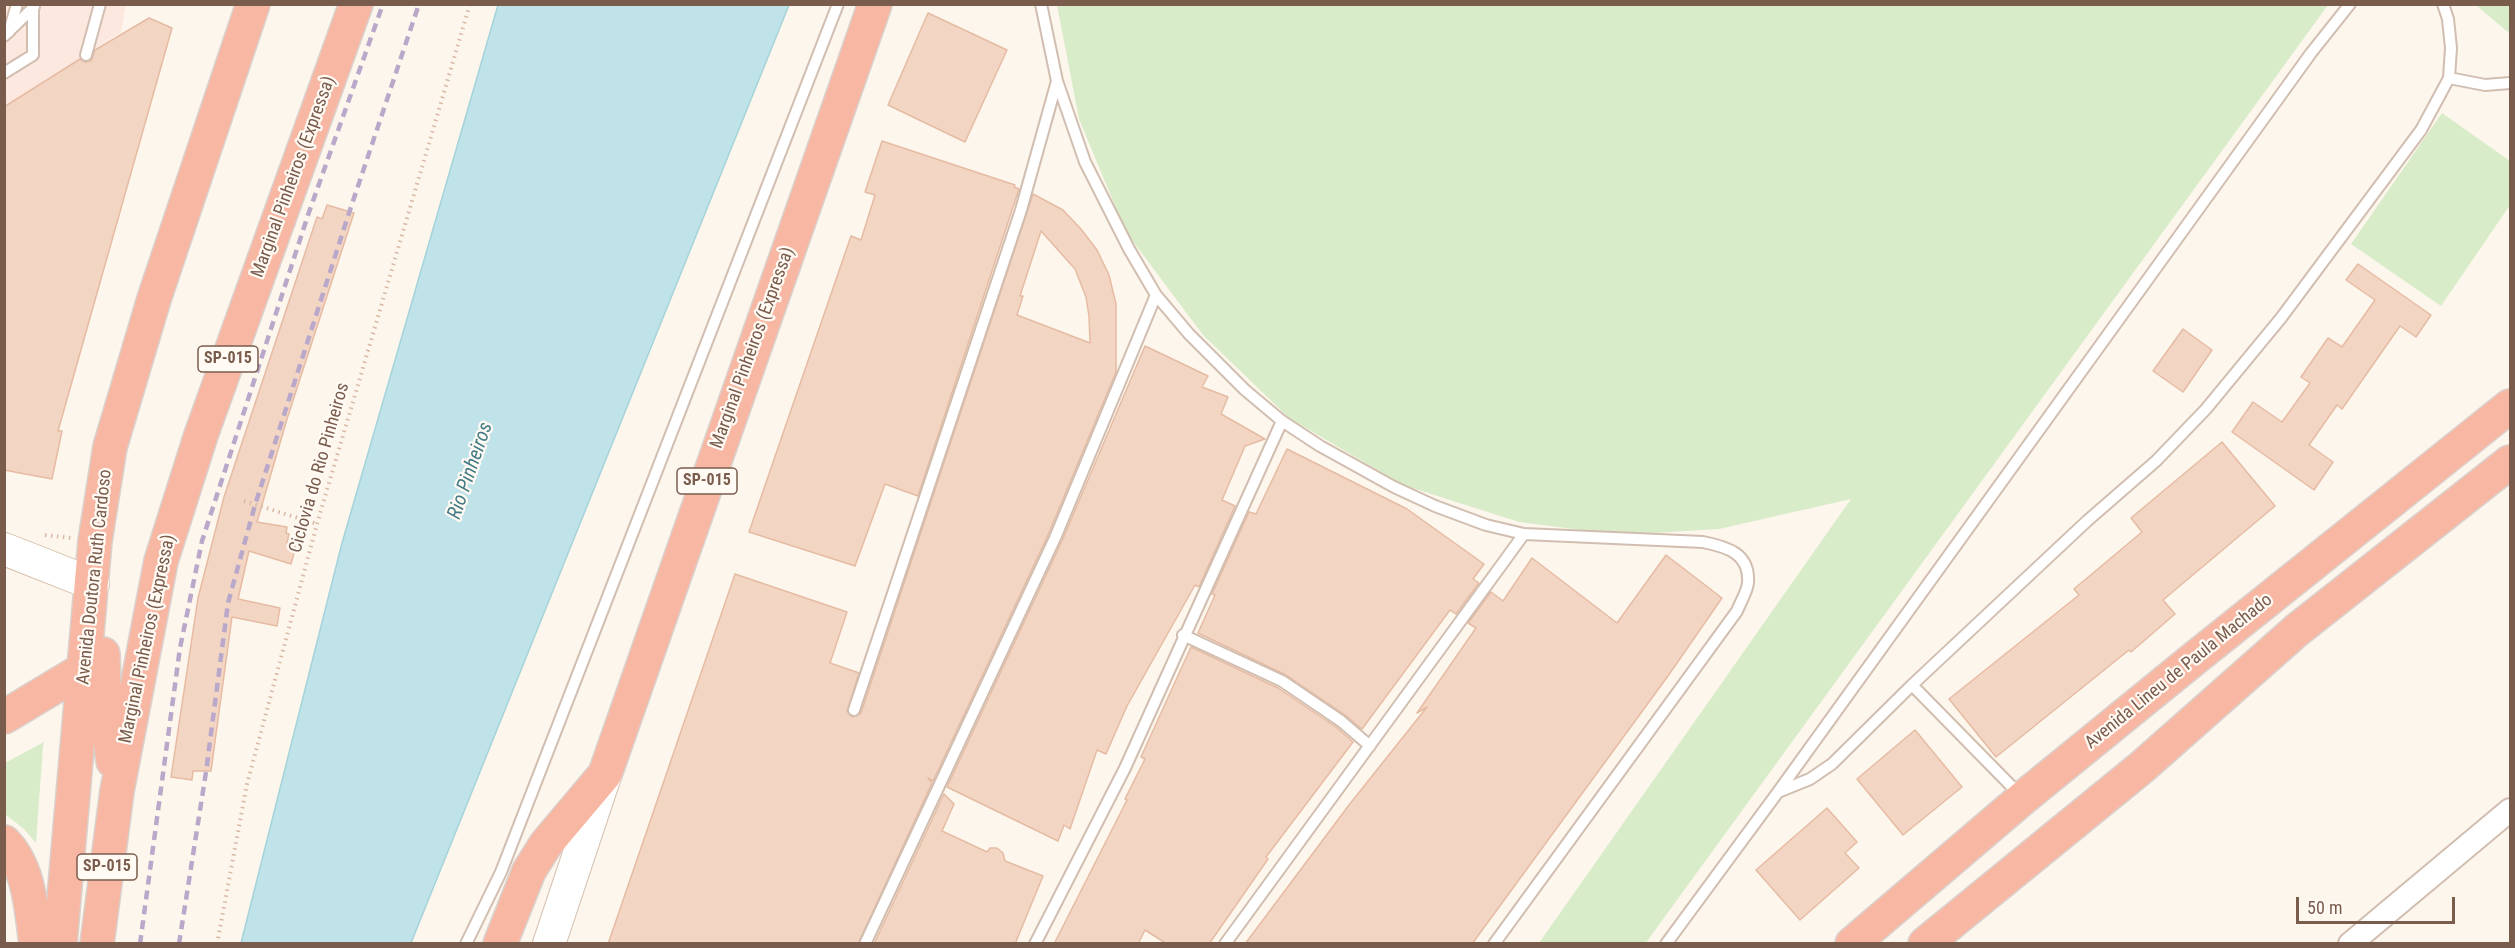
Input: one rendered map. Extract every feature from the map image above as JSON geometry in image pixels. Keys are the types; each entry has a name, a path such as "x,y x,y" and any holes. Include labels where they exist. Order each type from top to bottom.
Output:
{"highway":[{"name":"Avenida Doutora Ruth Cardoso","path":"60,944 95,541 110,447 154,299 253,4"},
{"name":"Marginal Pinheiros (Expressa)","path":"98,944 117,790 151,608 171,527 201,435 356,4"},
{"name":"Marginal Pinheiros (Expressa)","path":"500,944 529,871 552,836 605,774 875,4"},
{"path":"117,790 104,693 103,622 114,522 144,377 153,324 154,299"},
{"name":"Avenida Lineu de Paula Machado","path":"1852,944 2111,726 2511,406"},
{"path":"1925,944 2024,860 2142,767 2297,630 2511,462"},
{"path":"4,717 84,669"},
{"path":"2092,807 2081,798 2076,788 2075,766 2111,726"},
{"path":"2023,798 2036,815 2040,828 2037,839 2024,860"},
{"path":"4,842 14,852 24,876 36,944"}],"main road":[{"path":"235,4 237,50"},
{"path":"4,549 93,584"},
{"path":"549,944 605,774"}],"street":[{"path":"2350,944 2511,810"}],"lane":[{"path":"7,34 17,4"},
{"path":"86,55 100,4"},
{"path":"466,944 501,872 838,4"},
{"path":"1041,4 1057,81 1085,162 1129,249 1156,295 1189,334 1245,390 1282,421 1320,446 1404,492 1486,525 1524,534 1703,542 1728,547 1743,560 1748,584 1737,611 1494,944"},
{"path":"1666,944 2312,53 2350,4"},
{"path":"1778,792 1810,779 1832,764 2053,551 2156,461 2206,409 2281,318 2421,130 2449,78 2451,48 2448,19 2443,4"},
{"path":"7,34 34,7"},
{"path":"4,73 33,55 34,7"},
{"path":"2449,78 2486,85 2511,83"},
{"path":"854,710 1021,210 1057,81"},
{"path":"865,944 1055,537 1156,295"},
{"path":"1035,944 1125,768 1183,635 1282,421"},
{"path":"1225,944 1524,534"},
{"path":"1183,635 1282,681 1341,721 1370,746"},
{"path":"1912,685 2023,798"}],"path":[{"name":"Ciclovia do Rio Pinheiros","path":"217,944 247,784 317,524 470,4"},
{"path":"243,501 317,524"},
{"path":"39,535 95,541"}],"shaded area":[{"path":"5,5 126,5 121,32 5,106"}],"green space":[{"path":"1057,5 2328,5 1645,944 1539,943 1851,499 1719,529 1621,535 1519,522 1403,485 1289,418 1203,335 1126,232 1079,119"},
{"path":"2476,5 2510,5 2510,34"},
{"path":"2442,113 2510,161 2510,205 2441,306 2351,244"},
{"path":"44,742 36,843 24,829 5,814 5,763"}],"water":[{"name":"Rio Pinheiros","path":"498,5 789,5 411,943 241,943 342,543"}],"building":[{"path":"928,13 1007,50 965,142 888,105"},
{"path":"149,18 172,28 58,431 62,431 52,479 4,470 4,107 80,59 85,62 91,61 95,50"},
{"path":"882,141 1015,185 1014,187 1019,189 918,496 885,484 855,566 749,532 851,236 861,240 875,195 865,192"},
{"path":"1033,194 1063,210 1081,229 1097,250 1109,275 1116,304 1116,372 1048,535 933,781 928,778 932,783 858,944 608,944 735,574 847,612 830,663 859,673 847,711 852,717 861,713","holes":["1041,231 1075,269 1086,297 1090,343 1017,315 1023,296 1020,296"]},
{"path":"327,205 354,213 287,419 257,522 287,527 286,533 289,534 287,543 296,546 291,564 249,551 238,599 280,608 277,626 232,617 211,771 193,771 192,780 171,777 198,598 224,497 317,217 322,219"},
{"path":"2358,264 2431,315 2416,337 2400,326 2342,409 2337,405 2309,445 2333,462 2314,490 2232,432 2253,402 2282,422 2310,383 2301,377 2328,338 2342,347 2375,300 2346,280"},
{"path":"2183,329 2212,350 2183,392 2153,371"},
{"path":"1145,346 1208,376 1202,387 1228,397 1221,414 1265,439 1245,446 1222,500 1235,506 1199,587 1195,585 1127,706 1106,754 1097,750 1070,829 1064,825 1058,841 947,787 1062,541"},
{"path":"2222,442 2275,506 2163,600 2175,614 2131,652 2129,650 1996,757 1949,699 2079,595 2074,589 2142,532 2131,518"},
{"path":"1287,449 1407,509 1484,564 1473,579 1479,583 1456,614 1450,610 1362,729 1286,675 1198,633 1215,595 1212,594 1249,512 1256,514"},
{"path":"1666,555 1722,598 1668,676 1472,944 1245,944 1349,805 1427,707 1417,713 1476,628 1468,623 1491,592 1503,601 1532,558 1617,623"},
{"path":"1191,647 1278,688 1336,727 1353,742 1266,857 1268,859 1209,944 1167,944 1145,930 1138,944 1054,944 1127,800 1125,799 1145,759 1141,757"},
{"path":"1915,730 1962,787 1903,835 1857,779"},
{"path":"944,794 954,804 942,831 987,852 990,848 997,848 1003,853 1005,861 1043,876 1015,944 874,944"},
{"path":"1827,808 1857,842 1845,853 1859,868 1800,920 1756,870"}],"railway":[{"path":"140,944 180,648 202,541 308,215 383,4"},
{"path":"179,944 206,772 228,603 255,505 419,4"}]}
